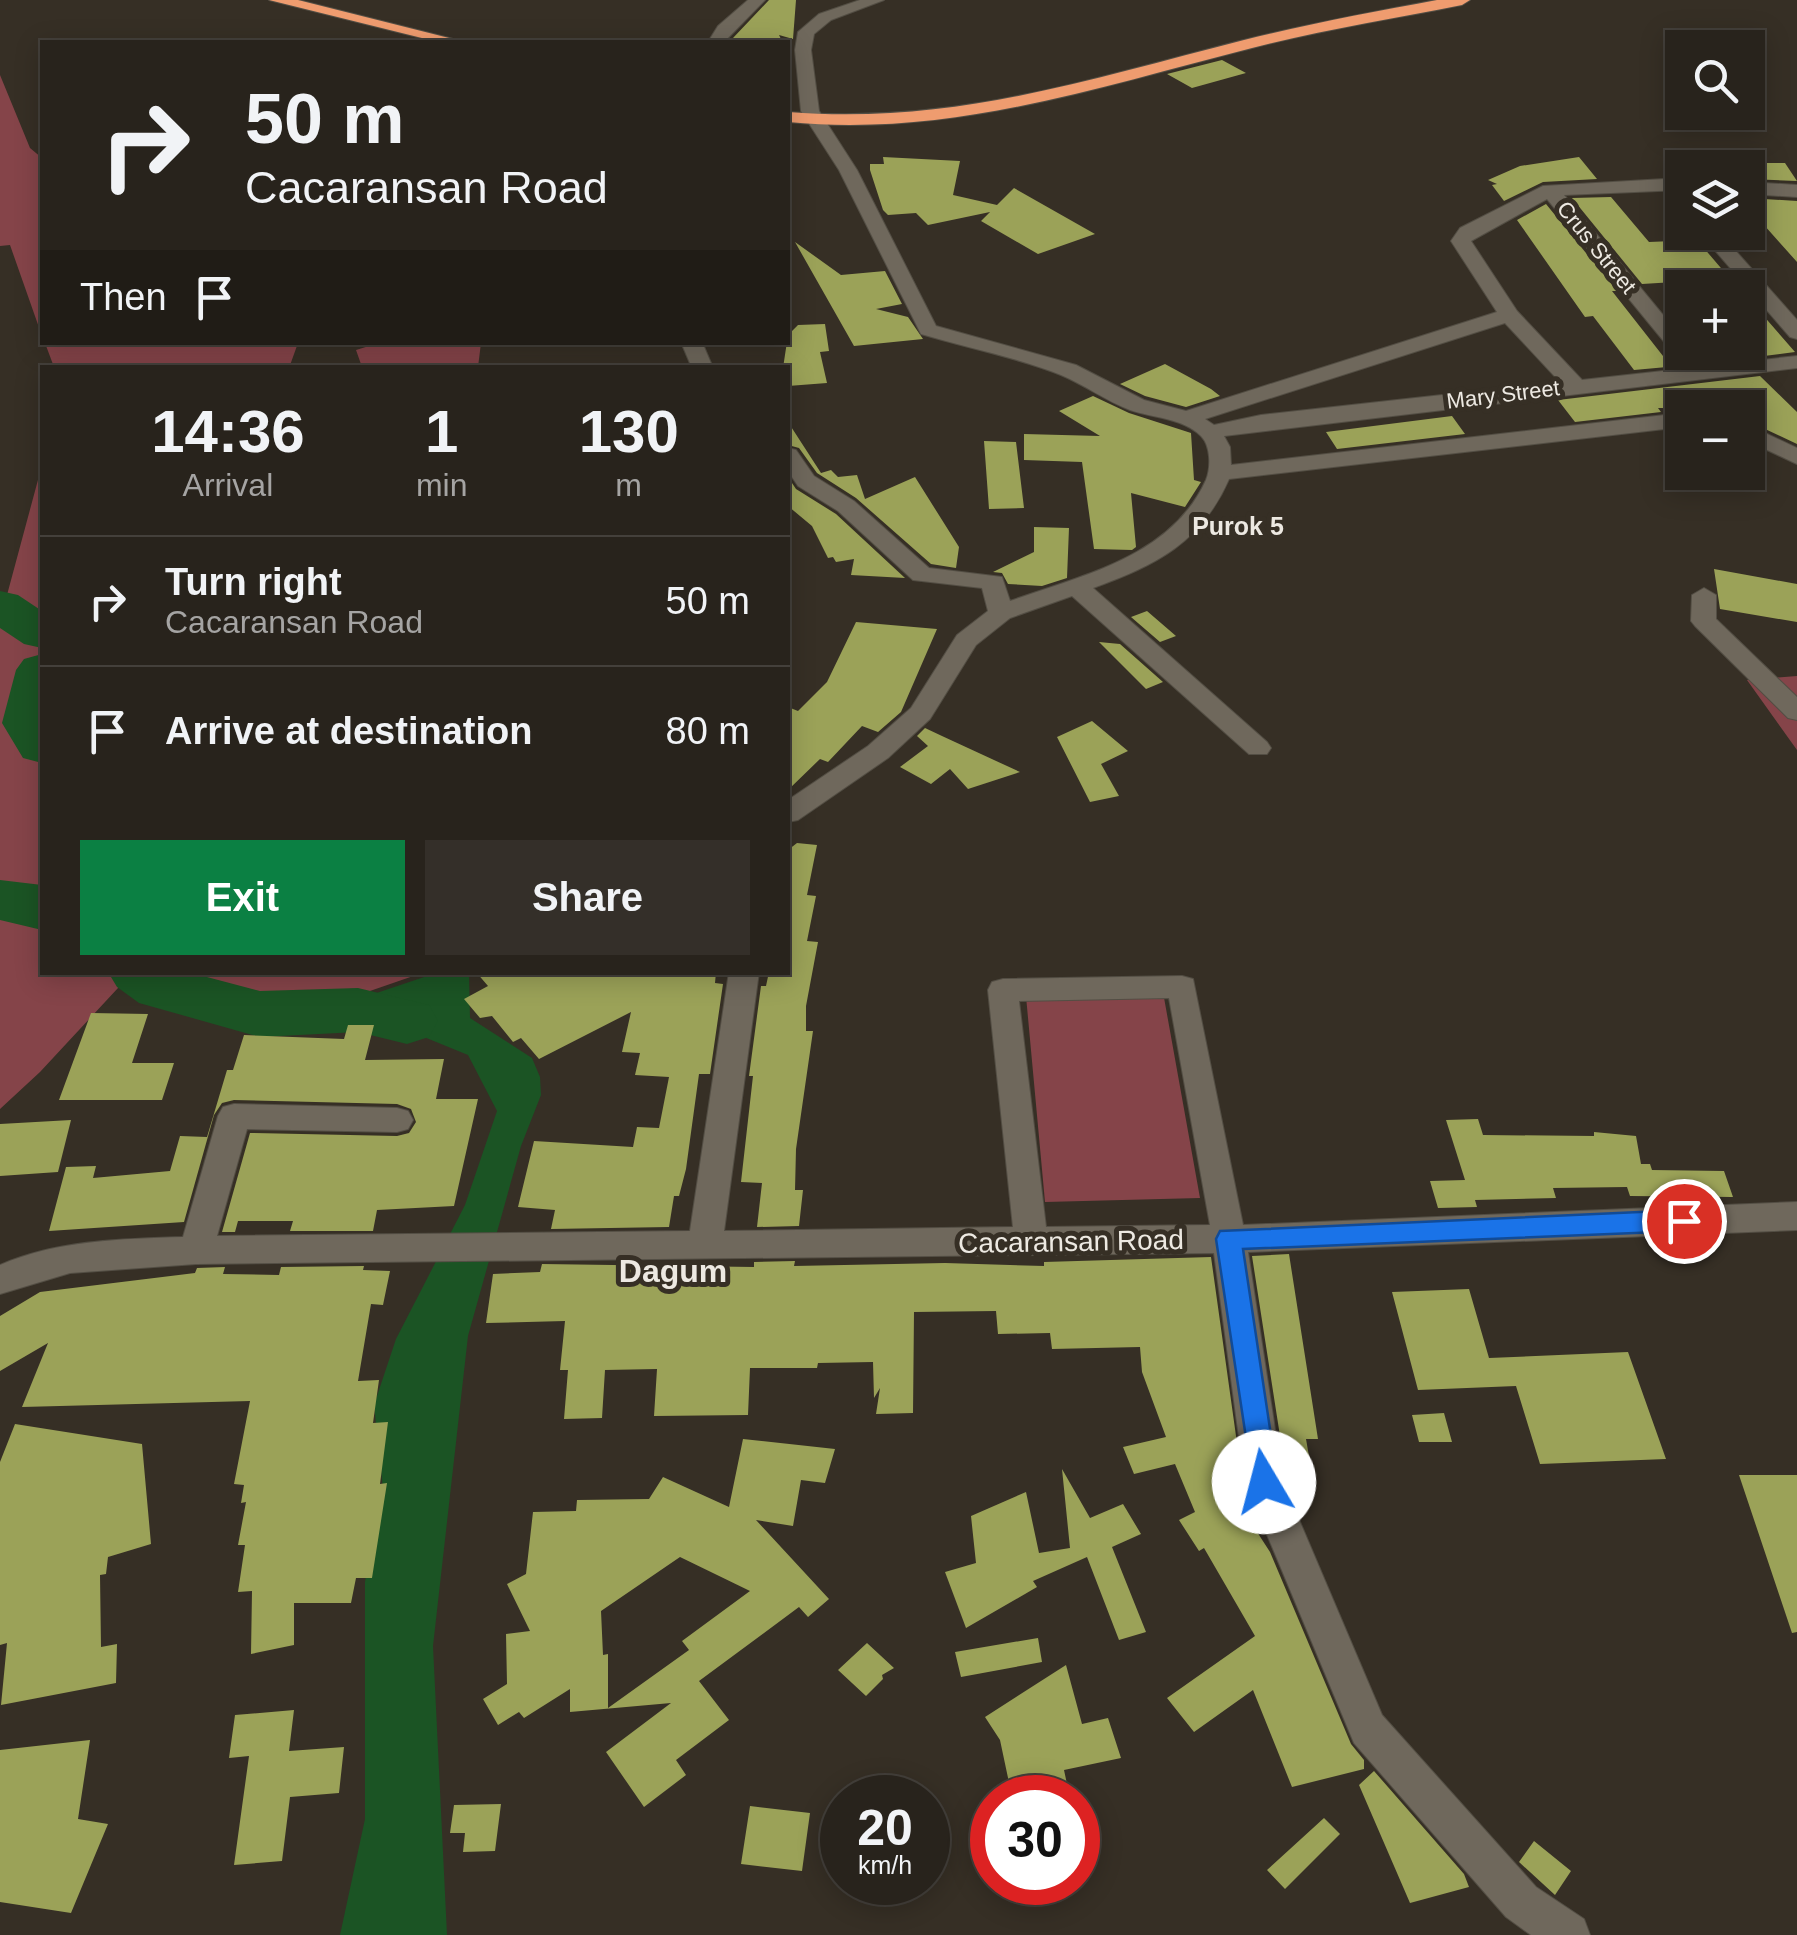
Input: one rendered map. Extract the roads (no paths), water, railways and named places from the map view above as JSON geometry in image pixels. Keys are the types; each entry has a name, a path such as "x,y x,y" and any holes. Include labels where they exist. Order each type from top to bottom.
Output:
{"highway":[{"path":"277,0 448,40"},
{"path":"790,116 883,119 1061,96 1252,43 1462,0"}],"street":[{"path":"717,40 757,0"},
{"path":"790,813 878,752 921,713 966,640 1001,614 1139,562 1178,535 1204,509 1220,473 1220,446 1210,432 1187,418 1136,406 1068,370 928,330 848,170 814,120 803,50 806,32 826,17 876,0"},
{"path":"1576,386 1509,315 1462,241 1467,232 1550,190 1665,184"},
{"name":"Crus Street","path":"1550,190 1665,330"},
{"path":"1765,190 1794,194"},
{"path":"1724,250 1797,333"},
{"path":"1187,418 1509,315"},
{"name":"Mary Street","path":"1210,432 1261,422 1797,362"},
{"name":"Crus Street","path":"1699,370 1702,374"},
{"path":"1220,473 1665,422"},
{"path":"1765,441 1797,457"},
{"path":"790,458 806,480 846,506 922,576 993,582 1001,614"},
{"path":"1078,588 1258,748"},
{"path":"1704,596 1704,620 1797,712"},
{"path":"704,1246 744,975"},
{"path":"1031,1242 1003,990 1182,987 1229,1239 1264,1482 1368,1729 1521,1902 1568,1935"},
{"path":"196,1250 234,1116 398,1120"},
{"name":"Cacaransan Road","path":"0,1280 20,1269 122,1253 196,1250 1229,1239 1797,1216"}],"waterway":[{"path":"0,606 40,632"},
{"path":"40,678 28,723 40,743"},
{"path":"0,900 30,902 40,909"},
{"path":"142,975 160,987 260,1014 358,1010 407,1021"}],"district":[{"name":"Purok 5","path":"1238,526"},
{"name":"Dagum","path":"673,1271"}]}
